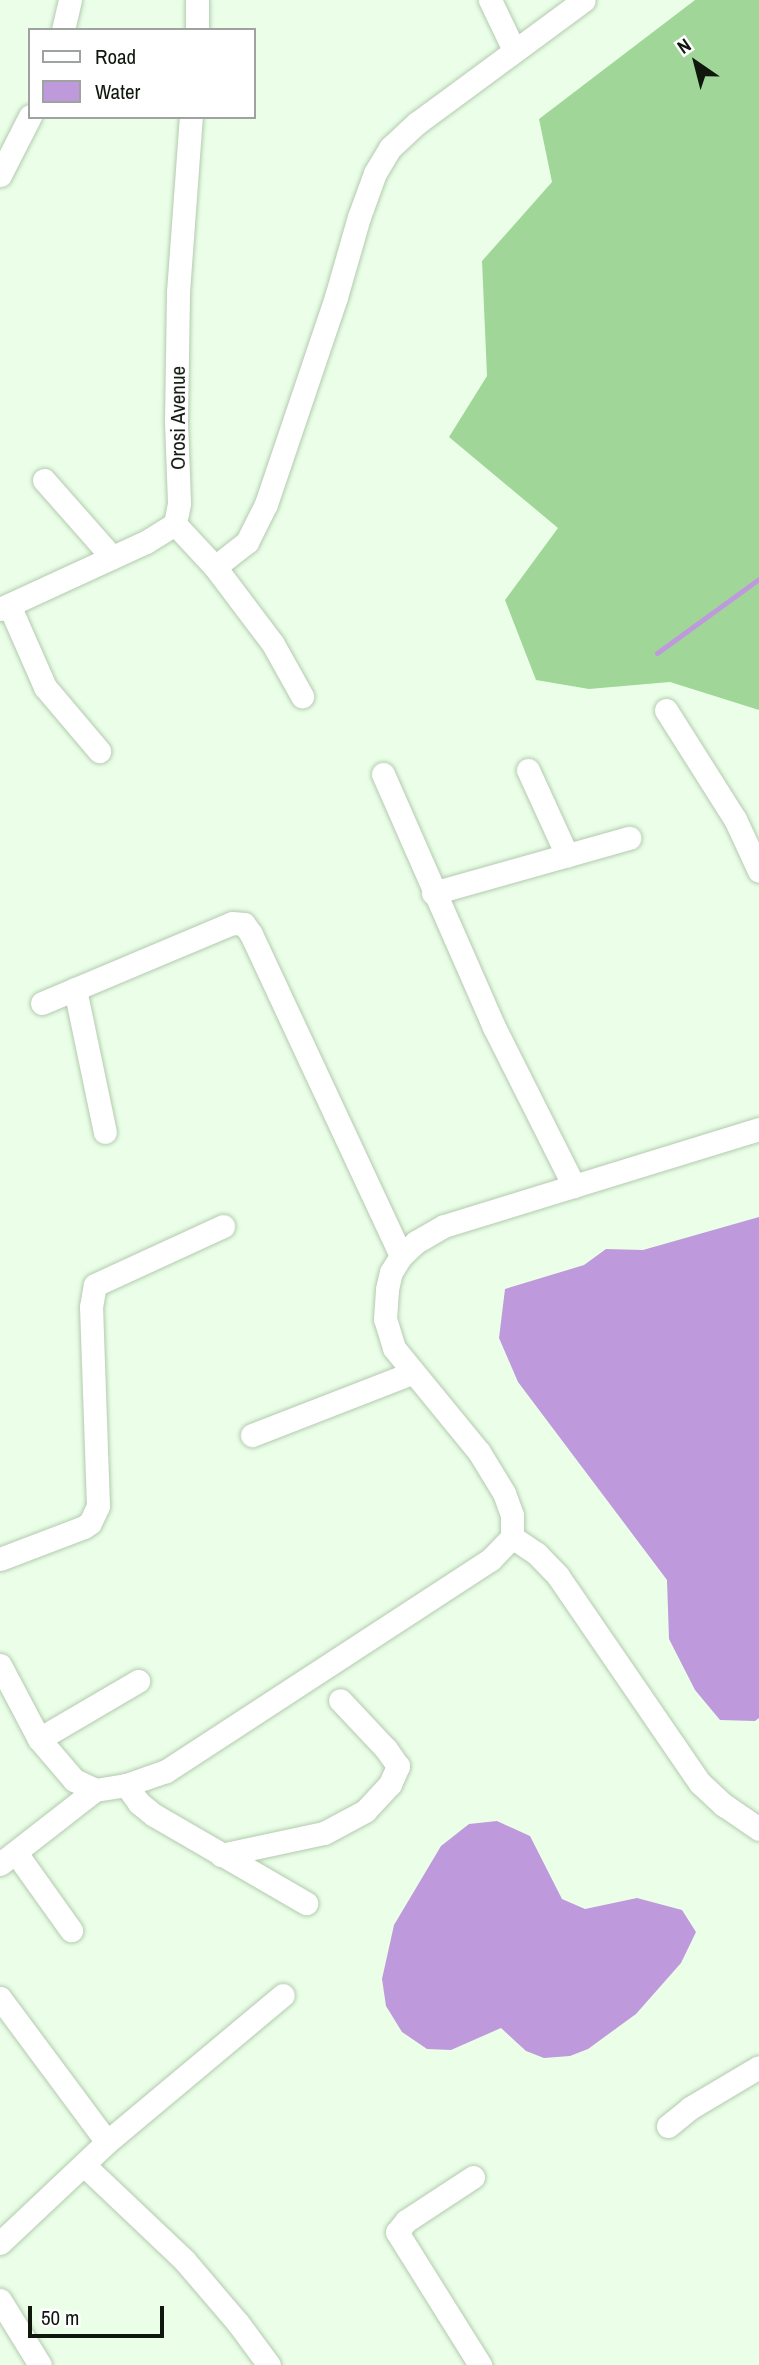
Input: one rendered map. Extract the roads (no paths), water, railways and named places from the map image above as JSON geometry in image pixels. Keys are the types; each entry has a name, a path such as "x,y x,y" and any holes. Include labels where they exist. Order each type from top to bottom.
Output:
{"street":[{"path":"63,28 70,0"},
{"path":"197,0 197,28"},
{"path":"490,0 514,50"},
{"path":"215,567 247,541 266,504 375,173 390,148 417,122 584,0"},
{"path":"2,165 28,119"},
{"name":"Orosi Avenue","path":"175,524 179,503 176,421 178,292 191,119"},
{"path":"44,480 113,557"},
{"path":"99,751 45,687 4,607 113,557 175,524 215,567 273,644 302,696"},
{"path":"666,710 735,819 759,871"},
{"path":"528,770 567,855"},
{"path":"383,774 494,1027 574,1186"},
{"path":"433,893 629,838"},
{"path":"42,1003 232,923 246,926 401,1256"},
{"path":"75,989 105,1132"},
{"path":"71,1930 8,1859 95,1790 126,1786 166,1771 256,1714 479,1567 512,1537 512,1515 494,1473 394,1349 386,1319 391,1272 401,1256 416,1242 444,1226 759,1129"},
{"path":"0,1559 84,1527 90,1523 98,1506 91,1307 95,1285 223,1226"},
{"path":"252,1435 412,1373"},
{"path":"512,1537 537,1554 558,1576 701,1783 724,1805 759,1829"},
{"path":"0,1665 39,1739 74,1780 95,1790"},
{"path":"39,1739 138,1681"},
{"path":"221,1855 324,1833 365,1811 390,1784 398,1766 340,1700"},
{"path":"126,1786 139,1803 154,1815 306,1903"},
{"path":"0,2243 107,2142 282,1995"},
{"path":"0,1998 107,2142"},
{"path":"668,2126 690,2108 759,2067"},
{"path":"84,2165 184,2261 269,2365"},
{"path":"473,2177 406,2221 397,2232 480,2365"},
{"path":"0,2300 40,2365"}],"water":[{"path":"759,1217 759,1718 755,1721 720,1720 695,1690 669,1639 667,1580 518,1382 499,1338 505,1289 584,1265 606,1249 643,1250"},
{"path":"497,1821 530,1836 562,1899 585,1909 637,1898 682,1910 696,1932 681,1963 636,2014 588,2049 570,2056 544,2058 526,2051 501,2028 451,2050 427,2049 402,2032 386,2006 382,1979 394,1925 441,1846 469,1824"}],"waterway":[{"path":"657,653 759,579"}]}
